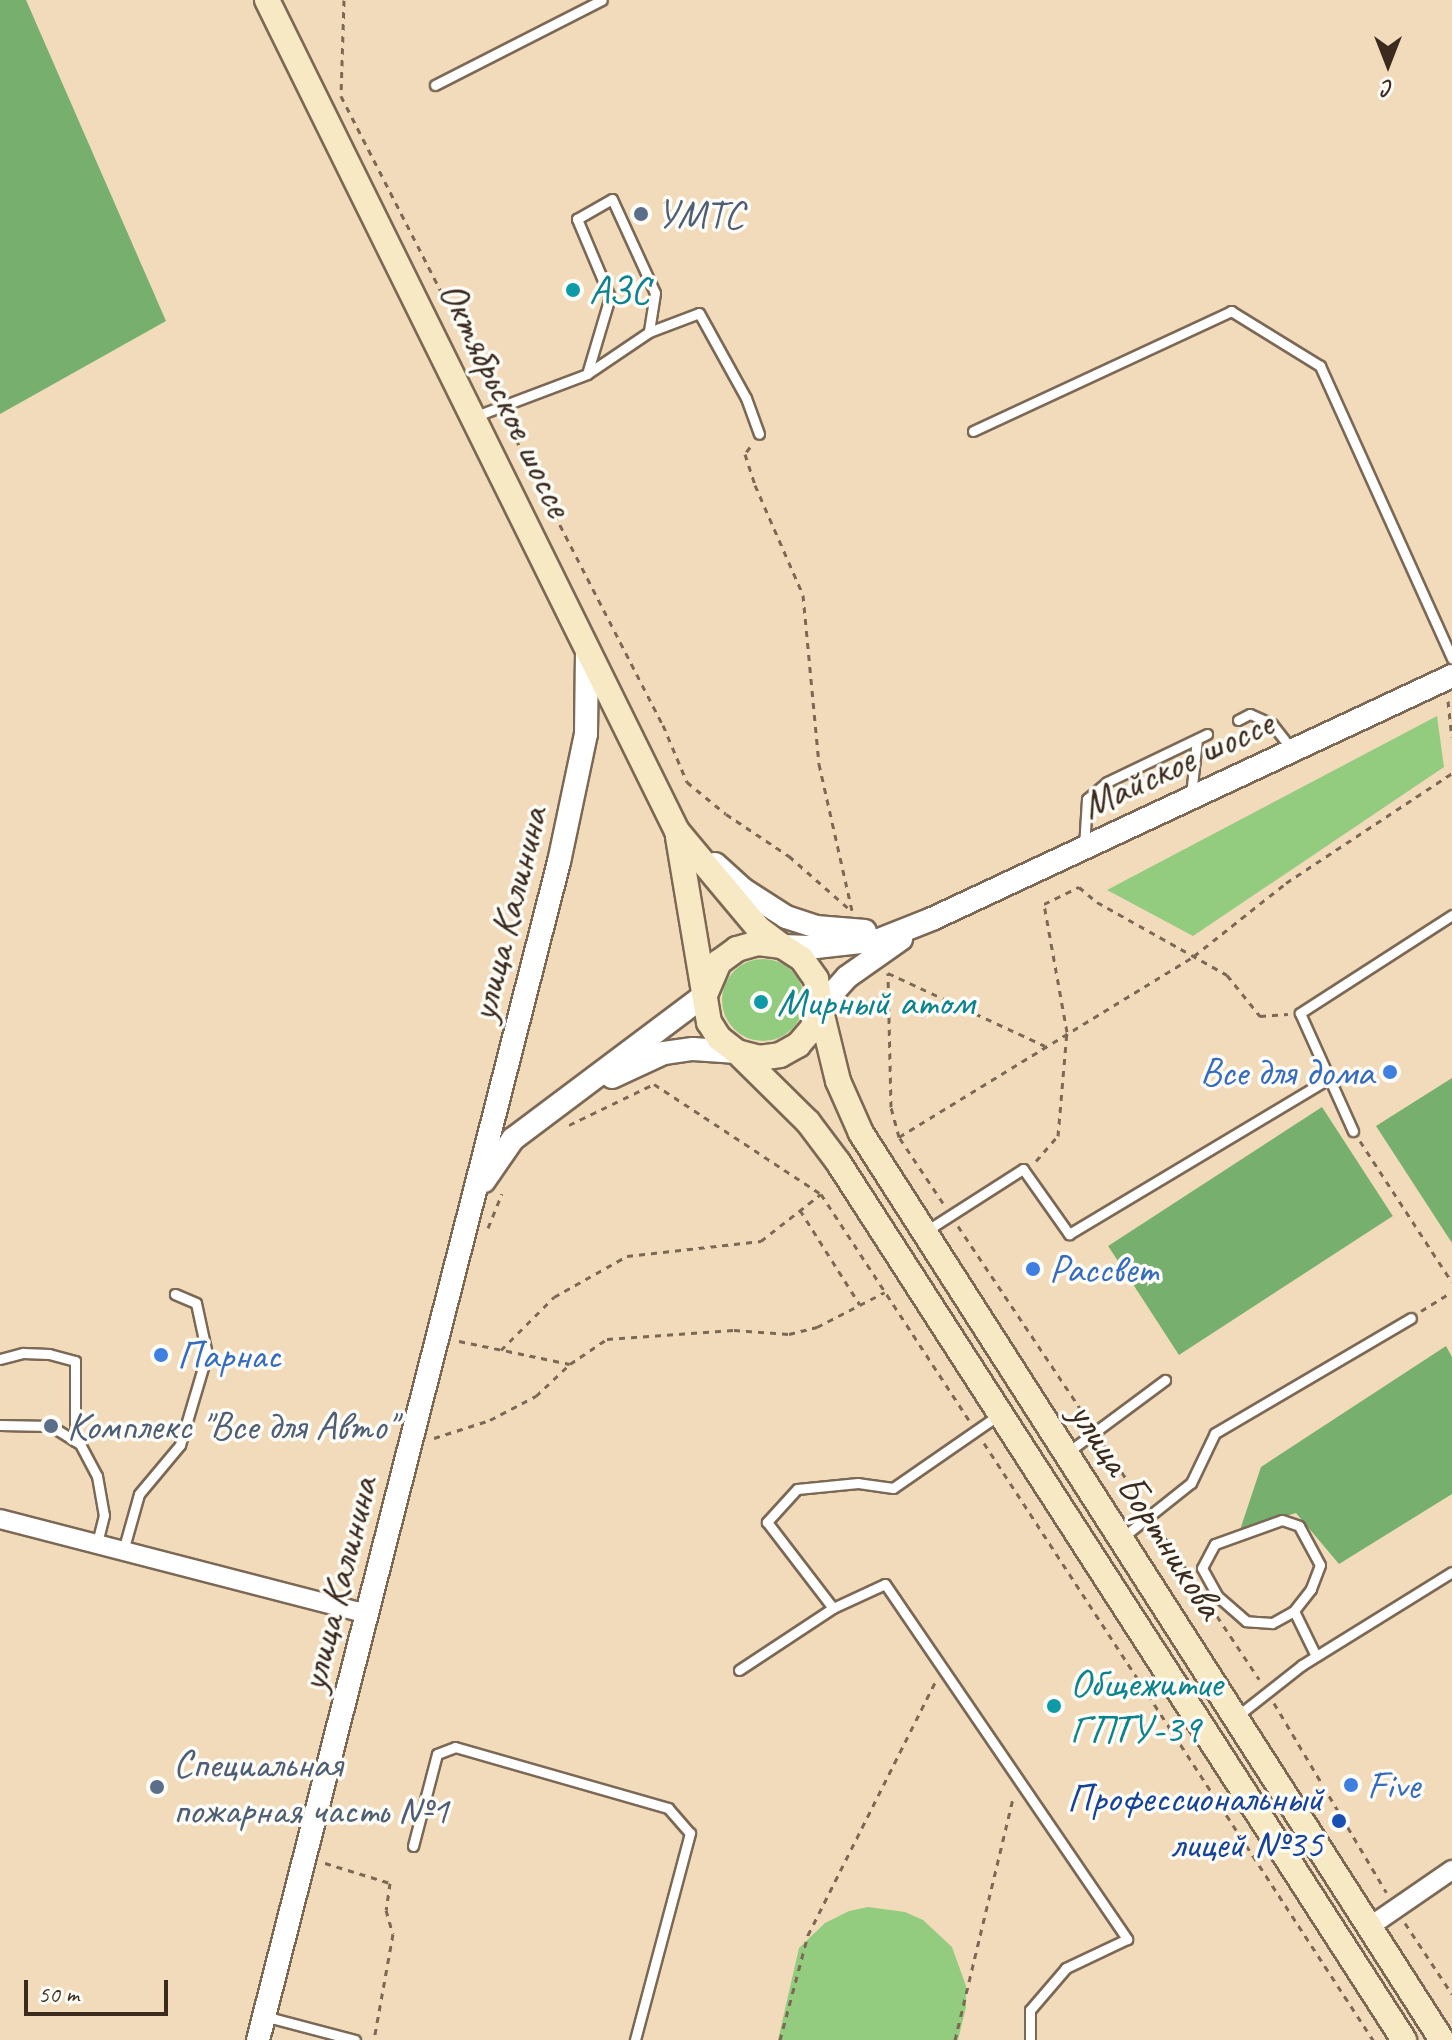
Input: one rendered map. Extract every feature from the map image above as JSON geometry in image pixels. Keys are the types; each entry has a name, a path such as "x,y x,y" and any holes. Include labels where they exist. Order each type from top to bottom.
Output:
{"main road":[{"name":"Октябрьское шоссе","path":"267,0 677,831 758,928 782,946"},
{"name":"Октябрьское шоссе","path":"677,831 705,995"},
{"path":"758,943 782,946 802,959 816,979 820,1007 812,1029 798,1045 780,1055 759,1058 737,1052 719,1038 709,1022 705,995 719,962 737,949 758,943"},
{"name":"улица Бортникова","path":"820,1007 838,1081 861,1133 1442,2040"},
{"name":"улица Бортникова","path":"737,1052 808,1122 838,1162 1404,2040"},
{"path":"1343,1945 1369,1927"}],"street":[{"name":"улица Калинина","path":"258,2040 574,798 588,714 587,649"},
{"name":"Майское шоссе","path":"782,946 816,947 879,940 932,919 1292,750 1450,685"},
{"name":"Майское шоссе","path":"677,831 744,890 786,917 846,932 902,929 932,919"},
{"name":"Майское шоссе","path":"820,1007 847,977 932,919"},
{"name":"улица Калинина","path":"476,1192 513,1139 705,995"},
{"name":"улица Калинина","path":"575,1094 664,1053 693,1049 737,1052"},
{"path":"0,1519 368,1614"},
{"path":"1369,1927 1452,1870"}],"lane":[{"path":"435,85 602,0"},
{"path":"587,374 610,297 577,219 612,199 655,293 649,332"},
{"path":"973,431 1231,311 1320,366 1452,659"},
{"path":"473,417 587,374 649,332 699,313 746,398 759,434"},
{"path":"1238,720 1250,714 1272,724 1292,750"},
{"path":"1084,847 1087,799 1107,782 1202,736 1191,797"},
{"path":"1353,1131 1300,1013 1452,915"},
{"path":"924,1233 1023,1169 1069,1234 1328,1079"},
{"path":"123,1551 139,1494 180,1445 207,1354 196,1303 175,1294"},
{"path":"1121,1539 1191,1483 1215,1433 1411,1318"},
{"path":"0,1359 23,1353 49,1354 75,1361 75,1441"},
{"path":"1066,1454 1165,1380"},
{"path":"833,1608 767,1522 797,1489 858,1483 893,1488 1000,1414"},
{"path":"0,1425 51,1426 75,1441 97,1476 104,1515 97,1544"},
{"path":"1282,1520 1299,1526 1320,1565 1311,1589 1294,1611 1272,1623 1246,1621 1218,1597 1202,1568 1215,1544 1282,1520"},
{"path":"1235,1718 1266,1690 1316,1656 1452,1572"},
{"path":"739,1670 833,1608 885,1584 941,1671 1127,1939 1066,1968 1030,2010 1030,2040"},
{"path":"1294,1611 1316,1656"},
{"path":"413,1846 437,1754 455,1747 668,1808 690,1833 635,2040"},
{"path":"264,2016 355,2040"}],"path":[{"path":"344,0 341,96 663,725 687,782 726,814 789,856 852,912 819,764 803,595 755,485 745,454 759,434"},
{"path":"1450,685 1452,737"},
{"path":"1045,1046 888,973 891,1107 899,1137 1194,956 1286,883 1452,773"},
{"path":"1023,1169 1038,1160 1058,1136 1067,1032 1044,904 1079,887 1097,902 1227,975 1260,1016 1300,1013"},
{"path":"558,1133 654,1084 821,1194 1373,2040"},
{"path":"1353,1131 1451,1280"},
{"path":"488,1229 503,1190"},
{"path":"501,1350 554,1297 627,1256 761,1241 821,1194"},
{"path":"800,1210 860,1305"},
{"path":"438,1424 434,1438 490,1420 536,1396 570,1364 607,1339 734,1330 789,1334 817,1327 885,1292"},
{"path":"1411,1318 1452,1292"},
{"path":"463,1327 459,1341 570,1364"},
{"path":"780,2040 808,1935 941,1671"},
{"path":"955,2040 1018,1781"},
{"path":"322,1877 325,1863 390,1883 386,1910 393,1934 374,2040"},
{"path":"1396,1908 1452,1994"}],"green space":[{"path":"0,0 26,0 166,321 0,414"},
{"path":"1437,716 1444,767 1193,936 1107,890"},
{"path":"755,959 771,959 786,966 797,977 804,1000 801,1016 792,1029 771,1041 755,1041 740,1034 729,1023 722,1008 722,992 729,977 740,966"},
{"path":"1452,1078 1452,1243 1376,1126"},
{"path":"1322,1107 1393,1216 1179,1355 1108,1246"},
{"path":"1446,1346 1452,1357 1452,1494 1339,1564 1296,1513 1240,1530 1261,1467"},
{"path":"868,1907 905,1912 923,1920 952,1947 966,1986 966,2007 958,2040 778,2040 799,1948 825,1923 849,1911"}],"place":[{"name":"УМТС","path":"641,214"},
{"name":"АЗС","path":"573,290"},
{"name":"Мирный атом","path":"761,1002"},
{"name":"Все для дома","path":"1390,1072"},
{"name":"Рассвет","path":"1033,1269"},
{"name":"Парнас","path":"161,1355"},
{"name":"Комплекс \"Все для Авто\"","path":"51,1426"},
{"name":"Общежитие ГПТУ-39","path":"1054,1706"},
{"name":"Five","path":"1351,1785"},
{"name":"Специальная пожарная часть №1","path":"157,1787"},
{"name":"Профессиональный лицей №35","path":"1339,1821"}]}
